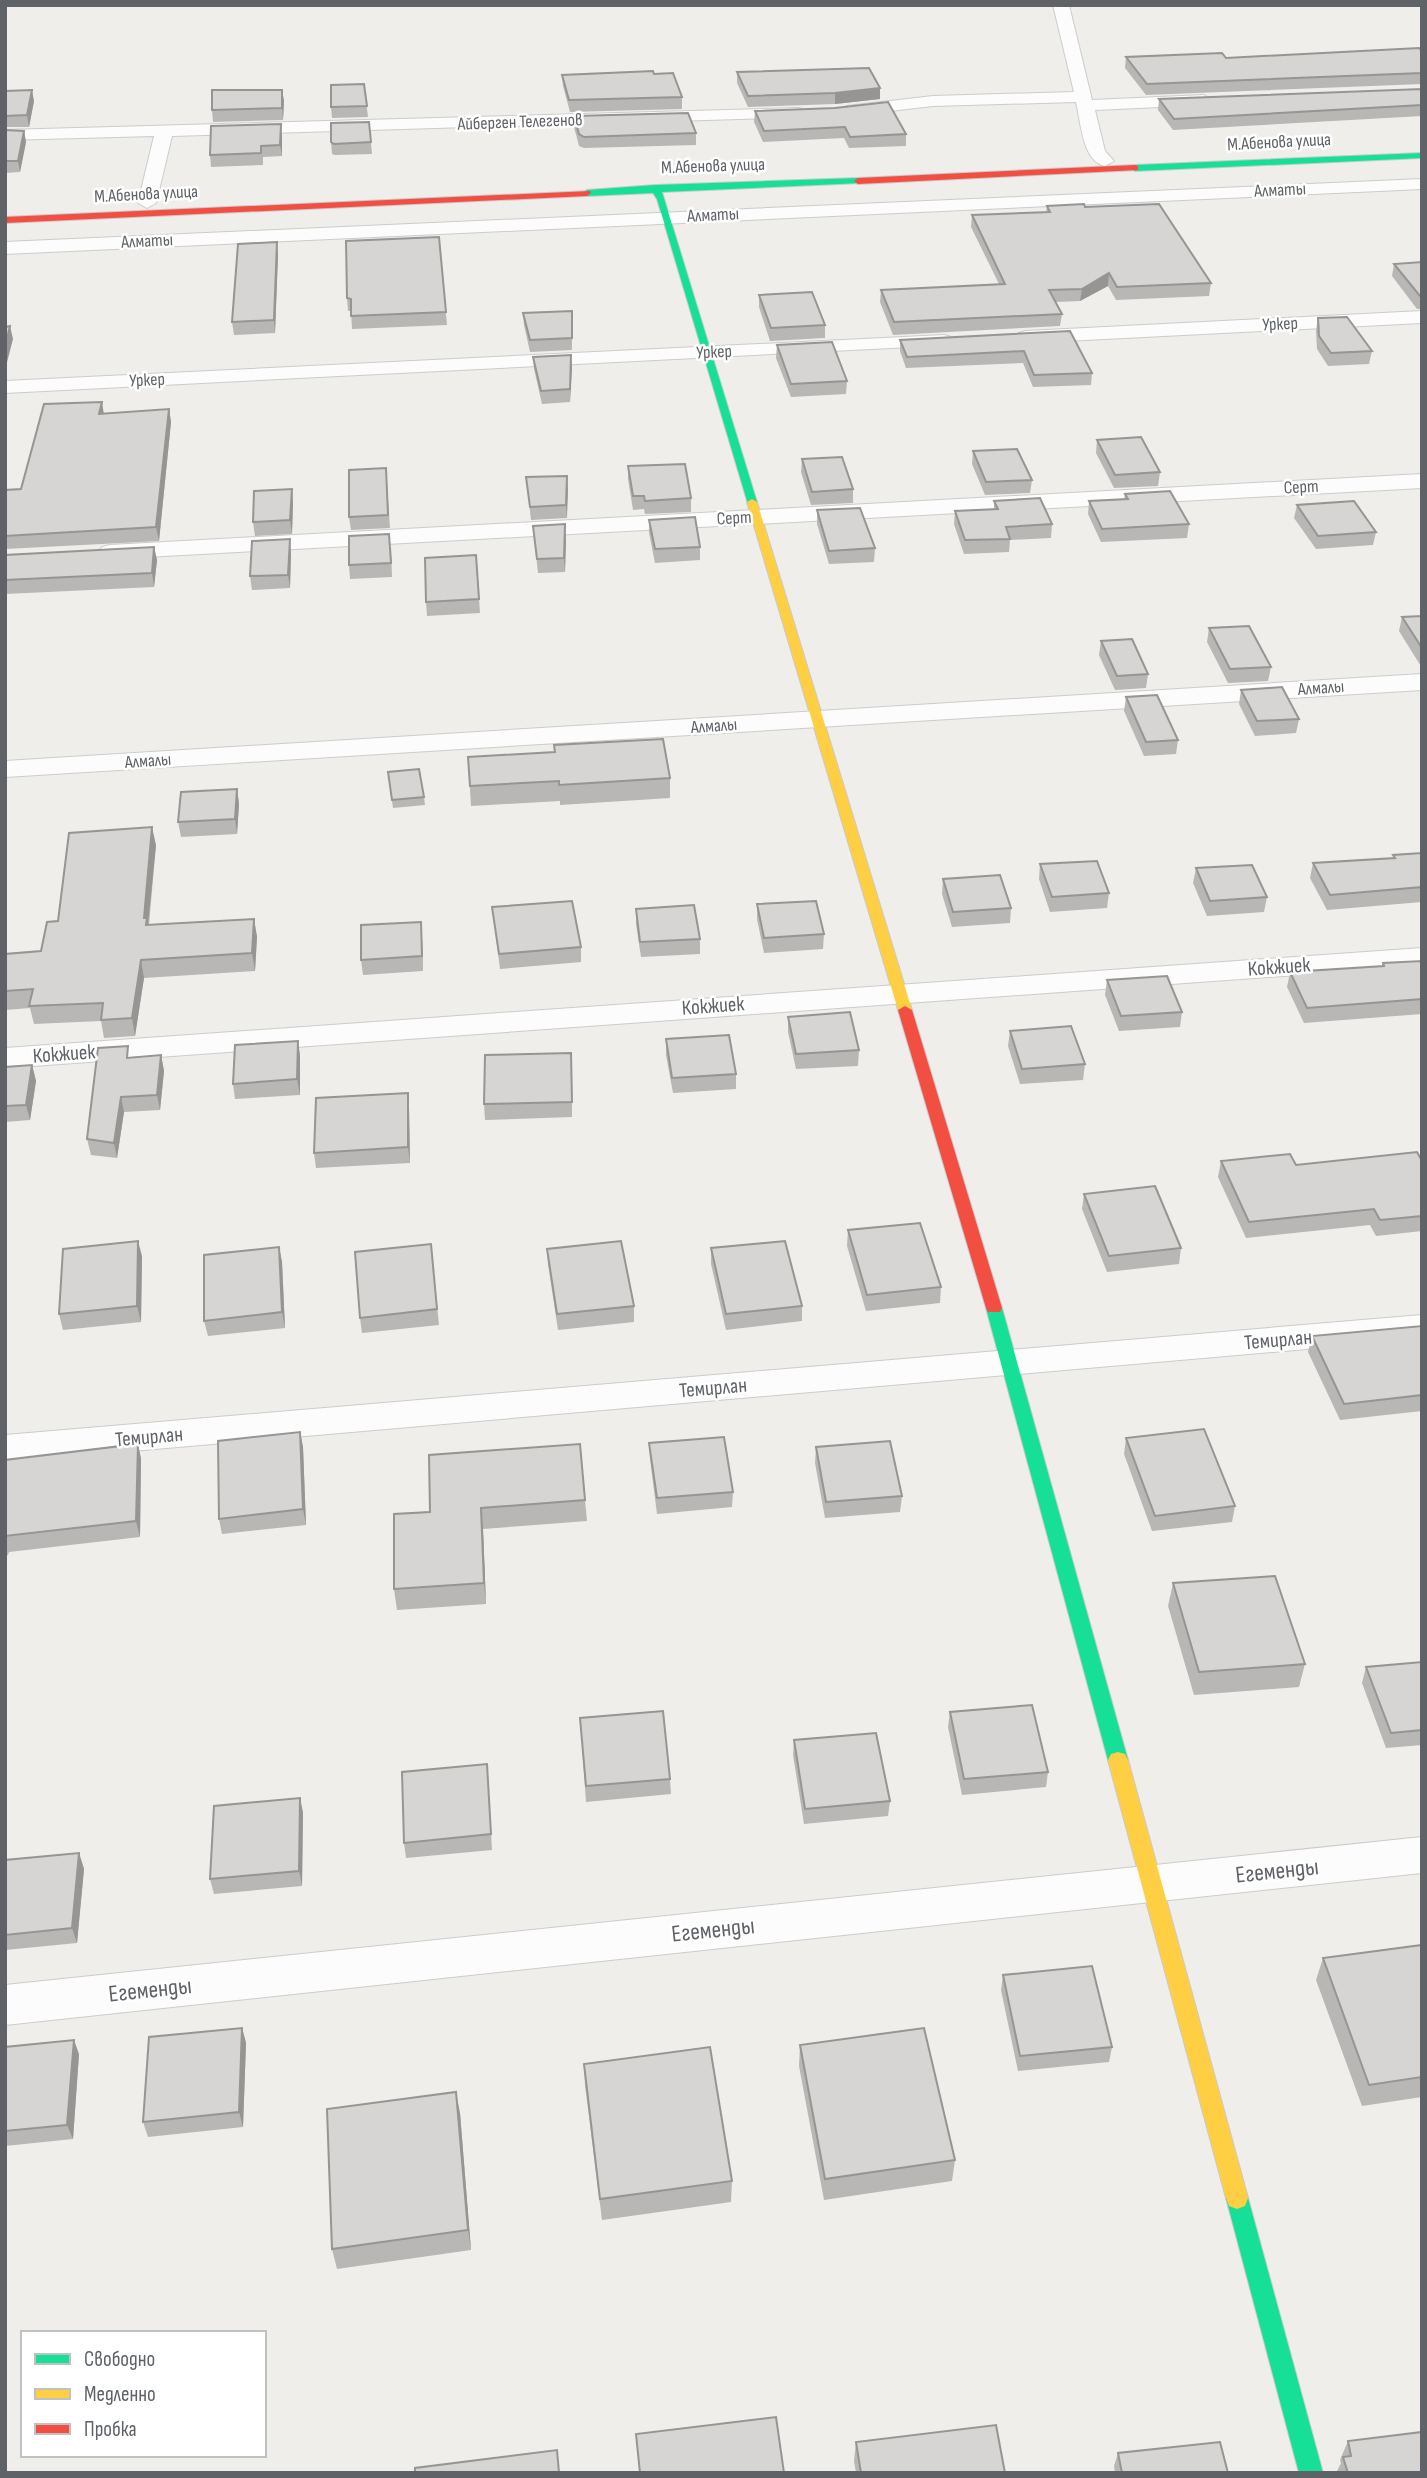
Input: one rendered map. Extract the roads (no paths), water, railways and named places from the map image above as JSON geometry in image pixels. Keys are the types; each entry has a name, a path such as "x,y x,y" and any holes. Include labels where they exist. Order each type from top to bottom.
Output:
{"main road":[{"name":"М.Абенова улица","path":"5,209 1422,147"},
{"name":"М.Абенова улица","path":"5,220 655,188 1422,155"},
{"path":"655,188 707,352 1011,1363 1311,2473"}],"street":[{"path":"1061,5 1097,153 1105,161"},
{"name":"Айберген Телегенов","path":"5,135 828,112 933,101 1227,100"},
{"path":"147,203 164,132"},
{"name":"Алматы","path":"5,248 1422,184"},
{"name":"Уркер","path":"1009,338 1422,317"},
{"name":"Уркер","path":"5,387 968,340"},
{"name":"Серт","path":"87,554 1422,481"},
{"name":"Алмалы","path":"5,769 1422,682"},
{"name":"Кокжиек","path":"5,1058 1422,957"},
{"name":"Темирлан","path":"5,1449 1422,1327"},
{"name":"Егеменды","path":"5,2005 1422,1855"}]}
